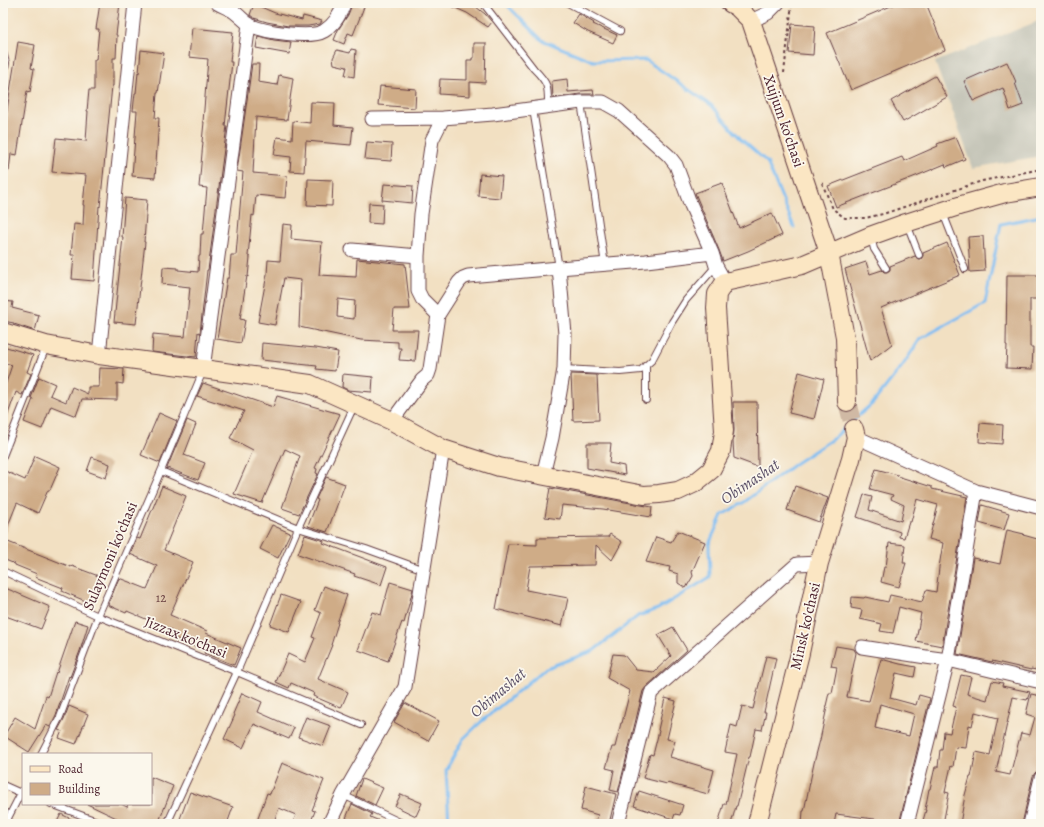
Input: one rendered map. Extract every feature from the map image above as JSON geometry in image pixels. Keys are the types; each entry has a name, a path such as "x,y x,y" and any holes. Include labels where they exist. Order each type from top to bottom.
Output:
{"street":[{"path":"99,355 135,3"},
{"path":"217,3 233,11 249,24 262,30 312,35 323,32 331,26 339,16 344,4"},
{"path":"730,3 737,7 751,21 768,13 778,3"},
{"name":"Xujjum ko'chasi","path":"751,21 829,253"},
{"path":"203,369 249,24"},
{"path":"372,119 443,118 493,114 581,102 603,102 619,111 669,156 676,165 716,266 725,282"},
{"path":"438,315 422,299 418,291 418,256 421,214 432,140 443,118"},
{"path":"3,332 46,346 99,355 310,384 392,421 443,449 499,467 644,495 659,494 678,491 695,483 711,470 721,451 724,431 716,308 717,294 725,282 802,265 870,236 942,211 1006,193 1041,187"},
{"path":"352,250 418,256"},
{"path":"392,421 422,380 428,375 438,315 463,278 468,276 605,265 712,253"},
{"path":"829,253 845,337 847,402"},
{"path":"543,475 552,438 564,369 565,334 559,268"},
{"path":"854,433 976,491 1041,508"},
{"name":"Minsk ko'chasi","path":"757,824 800,653 819,563 851,459 854,433"},
{"path":"329,824 343,795 404,687 443,449"},
{"path":"907,824 948,660 976,491"},
{"path":"618,824 651,693 797,564 819,563"},
{"path":"862,646 926,658 948,660 1041,682"},
{"path":"1030,824 1041,778"}],"lane":[{"path":"483,3 534,69 543,78 548,88 548,106"},
{"path":"568,3 620,31"},
{"path":"3,52 6,63 3,79"},
{"path":"581,102 605,265"},
{"path":"532,108 559,268"},
{"path":"942,211 965,269"},
{"path":"906,223 919,255"},
{"path":"870,236 874,249 886,268"},
{"path":"953,257 959,254"},
{"path":"564,369 620,372 640,370 652,360 672,322 686,300 716,266"},
{"path":"3,456 46,346"},
{"path":"646,365 646,400"},
{"name":"Sulaymoni ko'chasi","path":"42,753 60,717 98,616 161,471 203,369"},
{"path":"167,824 237,672 298,528 355,405"},
{"path":"161,471 298,528 366,549 424,570"},
{"name":"Jizzax ko'chasi","path":"3,571 98,616 237,672 361,725"},
{"path":"3,785 22,792 5,824"},
{"path":"343,795 404,824"},
{"path":"54,805 105,824"}],"path":[{"path":"784,73 792,3"},
{"path":"821,181 833,209 845,218 865,218 883,214 982,181 1041,169"}],"shaded area":[{"path":"1041,20 1041,156 973,168 935,62"}],"building":[{"path":"100,3 120,3 116,35 116,58 113,58 113,86 100,207 99,206 94,281 72,279 74,255 71,255 74,224 83,225 86,175 52,172 56,138 86,141 89,90 94,90 94,60 96,60 99,29 96,29"},
{"path":"352,3 364,7 353,35 348,33 344,44 334,40 338,30 348,15"},
{"path":"444,3 471,3 485,14 492,22 488,27 467,13"},
{"path":"898,3 926,3 945,50 851,90 827,33"},
{"path":"254,4 275,13 302,20 303,16 322,21 320,24 308,26 288,26 267,22 254,18 250,15"},
{"path":"579,14 594,23 593,24 617,35 613,43 588,32 573,23"},
{"path":"792,24 815,26 813,55 789,53"},
{"path":"192,28 233,32 230,62 232,62 225,126 227,126 207,270 200,333 198,332 196,357 152,352 153,334 185,337 190,287 162,284 163,267 198,272 201,234 203,234 207,188 199,187 208,59 189,57"},
{"path":"258,36 291,42 289,54 256,48"},
{"path":"18,42 35,45 31,68 34,69 30,92 27,91 17,155 11,154 9,171 3,171 3,122 5,122"},
{"path":"474,43 486,43 485,83 470,82 470,96 439,94 440,79 467,80 467,60 472,60 472,58 474,58"},
{"path":"351,49 356,50 354,77 345,75 347,67 334,64 333,58 337,50 350,53"},
{"path":"141,50 164,53 157,93 155,118 159,118 155,178 132,176 137,111 133,111"},
{"path":"1007,62 1016,82 1015,83 1023,105 1010,110 1003,88 973,101 964,81"},
{"path":"252,64 259,64 258,82 277,85 279,75 293,78 287,120 256,117 253,173 287,176 285,198 256,195 254,216 252,215 248,256 250,257 248,277 247,276 240,319 245,320 241,343 217,339 227,278 229,278 231,255 236,255 243,172 237,171"},
{"path":"935,76 947,97 903,122 891,101"},
{"path":"567,79 568,92 593,90 594,94 580,94 553,98 552,81"},
{"path":"380,86 416,89 415,108 378,105"},
{"path":"311,102 335,103 334,125 353,127 351,145 306,141 304,172 290,171 291,157 274,155 277,137 292,139 293,121 310,123"},
{"path":"956,137 965,159 946,167 945,164 836,207 828,186 902,157 904,161 938,146 937,144"},
{"path":"367,142 392,144 391,161 365,159"},
{"path":"480,174 502,176 500,198 478,196"},
{"path":"308,179 333,180 332,206 307,205"},
{"path":"722,183 739,228 772,213 782,235 723,261 695,193"},
{"path":"384,184 413,186 412,203 382,200"},
{"path":"125,198 147,200 145,242 136,324 114,322 123,237"},
{"path":"369,203 383,204 382,224 368,223"},
{"path":"283,224 292,225 291,239 322,242 319,275 356,277 357,259 405,264 410,309 394,309 392,330 418,330 415,361 399,360 401,348 398,348 398,342 361,340 299,327 301,280 284,278 275,325 258,322 267,274 268,260 280,261","holes":["338,299 355,301 354,319 337,317"]},
{"path":"983,236 985,271 970,272 968,237"},
{"path":"947,243 960,275 881,308 892,344 870,361 845,269 866,262 870,274 882,270 887,272 890,270 890,266 915,256 918,259 921,259 923,253"},
{"path":"1007,275 1041,275 1041,299 1030,299 1030,347 1033,347 1032,369 1006,368"},
{"path":"3,301 13,302 12,308 39,315 35,331 14,323 3,321"},
{"path":"262,343 316,348 338,352 335,371 316,369 317,366 261,360"},
{"path":"3,346 33,355 27,372 31,374 22,395 16,392 4,425 3,392 12,365 3,362"},
{"path":"100,368 124,369 123,384 117,383 117,400 82,399 76,416 51,406 42,429 24,422 33,399 31,398 39,377 55,384 50,395 66,402 72,387 88,394 88,387 99,387"},
{"path":"799,372 824,379 814,419 789,413"},
{"path":"343,374 373,377 372,392 348,390 342,387"},
{"path":"571,374 597,375 599,420 573,421"},
{"path":"203,383 273,407 277,396 340,414 315,468 317,469 316,473 318,474 299,514 282,508 300,456 285,449 262,503 234,494 253,450 230,438 244,411 197,396"},
{"path":"733,402 757,402 758,467 734,458"},
{"path":"159,413 177,421 160,463 141,455"},
{"path":"187,420 196,424 184,455 205,463 198,480 167,468"},
{"path":"980,423 1003,425 1002,444 979,442"},
{"path":"587,443 611,443 609,463 624,466 625,475 587,468"},
{"path":"35,456 60,467 38,513 17,503 3,538 3,470 25,480"},
{"path":"92,457 110,464 106,478 87,471"},
{"path":"876,469 932,487 932,489 967,497 942,646 916,641 921,613 899,607 893,633 880,631 882,624 860,619 862,610 851,608 852,597 865,597 888,602 890,595 922,602 926,590 936,592 943,543 929,539 938,505 917,499 911,522 909,522 904,538 899,537 900,532 857,517 864,495 872,497 869,510 901,521 904,505 891,499 893,495 870,489"},
{"path":"326,477 345,484 327,532 308,526 318,500 316,499"},
{"path":"162,486 186,496 164,550 193,562 170,615 241,648 234,665 204,653 205,651 170,636 172,630 127,611 126,613 108,605 119,578 147,589 157,566 130,554 137,538 140,539"},
{"path":"795,486 828,498 819,522 787,510"},
{"path":"550,488 652,507 651,517 603,509 562,505 560,519 545,517"},
{"path":"982,505 1009,513 1004,530 979,523"},
{"path":"272,525 290,533 278,558 260,549"},
{"path":"1007,530 1041,540 1041,671 957,654 973,558 1000,564"},
{"path":"678,531 705,542 692,572 693,576 686,588 678,583 678,574 669,571 670,567 646,562 656,537 671,542"},
{"path":"610,534 622,542 612,560 596,545 595,565 530,566 526,590 568,598 562,626 496,609 508,544 537,545 537,538 608,537"},
{"path":"305,535 324,541 323,543 387,567 381,585 354,576 355,574 298,554"},
{"path":"3,540 71,567 72,566 101,577 90,603 62,591 63,588 35,577 37,574 3,559"},
{"path":"889,543 905,545 903,563 906,563 899,587 881,582 884,567 886,567"},
{"path":"390,582 413,589 404,623 402,622 388,661 358,650 372,612 381,615"},
{"path":"324,586 347,595 337,623 332,645 318,679 348,692 341,708 313,696 314,693 291,683 289,688 276,682 288,654 305,662 315,638 312,637 321,613 315,610"},
{"path":"3,587 50,607 41,629 3,615"},
{"path":"281,595 301,602 289,632 270,625"},
{"path":"75,621 88,625 80,651 50,727 46,725 29,752 4,736 15,717 35,729"},
{"path":"673,627 687,650 643,691 618,792 610,790 614,770 606,768 612,747 615,747 630,691 607,678 613,654 624,655 636,670 654,672 671,656 658,635"},
{"path":"836,646 854,649 856,653 847,697 869,701 881,659 916,667 914,677 896,673 890,698 916,705 919,695 930,698 899,824 881,824 882,820 836,814 834,824 802,824 803,811 820,740 826,706 829,693 832,693 837,667 831,666","holes":["880,704 914,714 909,736 875,728"]},
{"path":"766,656 776,658 764,712 766,712 762,730 756,729 750,757 731,824 718,824 724,804 726,804 737,754 725,752 731,725 737,727 742,706 753,709"},
{"path":"961,675 971,677 967,694 987,700 992,681 1003,683 1002,686 1030,692 1027,700 1013,697 996,772 1010,775 1021,733 1030,735 1035,717 1026,714 1031,694 1041,696 1041,761 1038,770 1033,776 1022,824 960,824 965,795 971,777 976,752 990,755 998,718 975,712 972,726 969,725 966,748 956,747 953,767 951,766 945,792 949,793 943,824 922,824 935,767 938,767 944,732 950,733 956,707 953,706"},
{"path":"242,693 262,702 258,712 294,728 289,739 254,724 243,748 224,739 235,715 233,714"},
{"path":"665,698 676,701 667,739 675,741 670,757 714,770 708,794 643,778 650,754 653,755"},
{"path":"405,703 439,721 428,741 394,722"},
{"path":"69,706 88,714 76,744 59,738 62,731 58,730"},
{"path":"306,717 331,726 323,746 298,737"},
{"path":"282,763 324,780 312,810 315,811 310,824 292,824 296,815 279,808 273,824 256,824 267,793 270,794"},
{"path":"152,777 173,786 158,824 129,824 89,805 123,805 127,807 128,805 152,805"},
{"path":"362,779 383,788 375,805 356,796"},
{"path":"586,786 616,794 609,824 595,824 598,815 581,810"},
{"path":"639,791 683,805 680,815 675,814 673,819 634,806"},
{"path":"190,792 233,807 227,824 178,824"},
{"path":"401,794 422,803 416,816 395,806"},
{"path":"352,804 372,814 370,817 387,824 360,824 346,818"},
{"path":"61,814 81,824 56,824"}],"waterway":[{"path":"505,3 542,40 593,61 646,60 711,105 740,138 767,162 794,227"},
{"name":"Obimashat","path":"851,422 873,403 903,365 920,339 985,303 1001,224 1041,216"},
{"name":"Obimashat","path":"449,824 446,770 463,739 482,721 546,668 593,651 638,616 658,609 710,577 709,544 722,515 743,503 796,463 834,438 847,426"}],"tunnel":[{"path":"847,402 854,429"}]}
